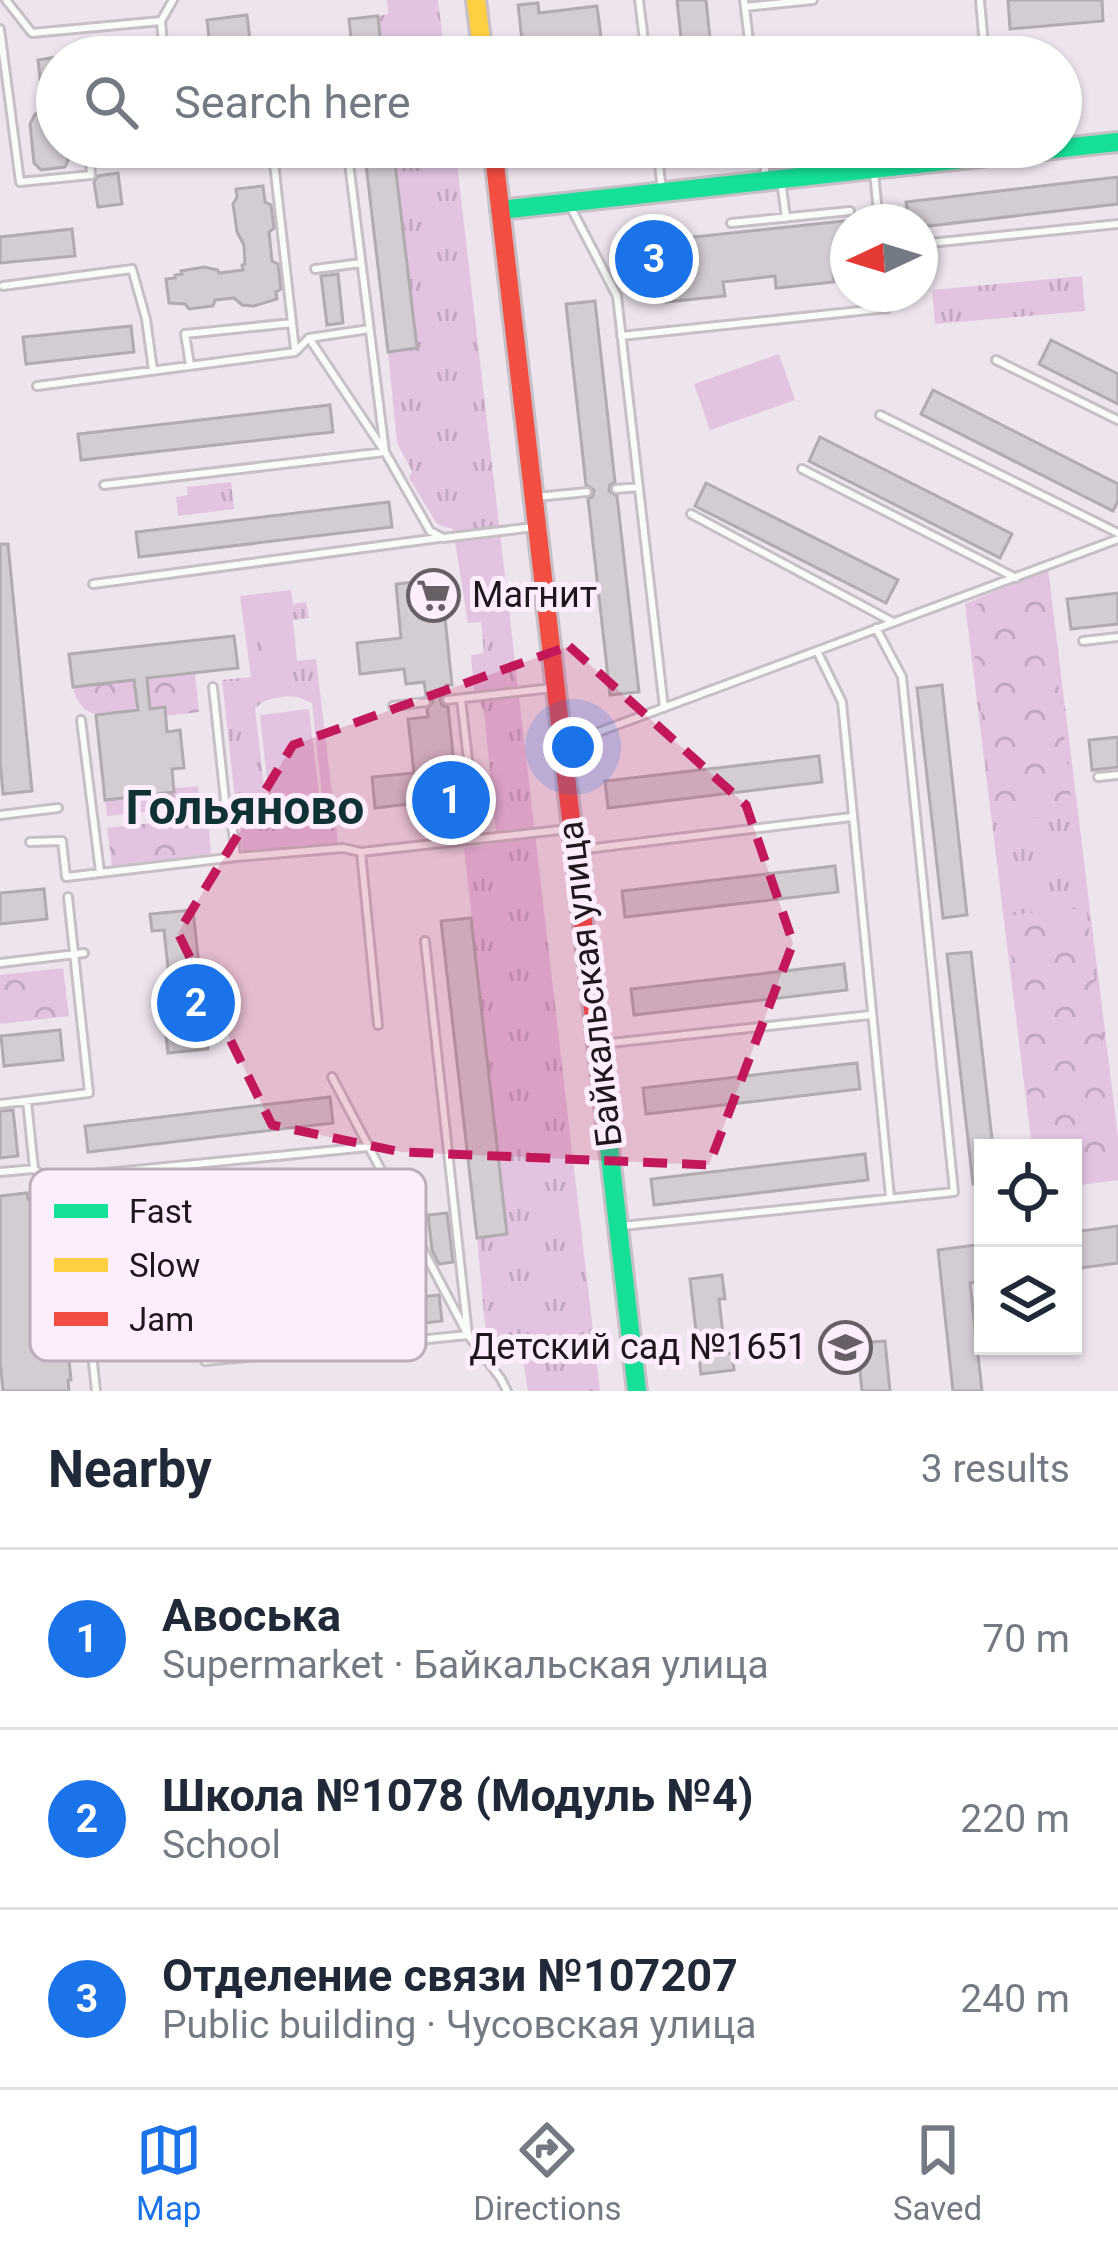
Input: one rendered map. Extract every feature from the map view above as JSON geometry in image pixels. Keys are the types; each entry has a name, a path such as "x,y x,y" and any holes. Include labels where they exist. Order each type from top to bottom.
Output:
{"street":[{"path":"476,0 480,36"},
{"path":"1082,145 1118,142"},
{"name":"Байкальская улица","path":"495,168 637,1391"},
{"path":"500,210 887,168"}],"lane":[{"path":"6,0 32,33 161,21"},
{"path":"162,36 161,21 173,0"},
{"path":"639,0 643,36"},
{"path":"749,36 745,4 813,0"},
{"path":"980,0 984,36"},
{"path":"0,29 20,182 92,175 91,168"},
{"path":"275,168 295,352"},
{"path":"350,168 385,452"},
{"path":"659,168 662,191"},
{"path":"769,168 786,218"},
{"path":"874,170 878,204"},
{"path":"568,202 617,296 664,708"},
{"path":"731,224 830,214"},
{"path":"938,243 1118,224"},
{"path":"315,268 362,263"},
{"path":"3,286 132,269 153,370"},
{"path":"621,336 850,312"},
{"path":"190,365 185,334 292,323"},
{"path":"37,386 295,352 309,338 369,329"},
{"path":"309,338 385,452 430,531 442,538"},
{"path":"996,360 1118,420"},
{"path":"880,415 1118,536"},
{"path":"104,485 385,452"},
{"path":"802,469 1016,578"},
{"path":"616,489 639,487"},
{"path":"534,497 587,492"},
{"path":"691,514 892,622"},
{"path":"93,584 537,527"},
{"path":"563,746 1118,536"},
{"path":"618,1226 954,1192 902,677 876,628"},
{"path":"1083,641 1118,638"},
{"path":"817,651 842,702 890,1197"},
{"path":"213,687 226,810 236,856"},
{"path":"447,700 556,688"},
{"path":"461,699 478,839"},
{"path":"393,706 427,702"},
{"path":"81,720 100,872"},
{"path":"1098,777 1118,775"},
{"path":"0,814 58,808"},
{"path":"575,851 851,817"},
{"path":"30,842 62,841 65,877 236,856 343,848 361,852 572,829"},
{"path":"361,852 378,1025"},
{"path":"0,1104 89,1093 79,954 68,897"},
{"path":"425,941 467,1335"},
{"path":"0,963 79,954"},
{"path":"597,1044 870,1015"},
{"path":"332,1078 380,1169"},
{"path":"27,1101 34,1169"},
{"path":"146,1169 368,1147"},
{"path":"0,1172 30,1169"},
{"path":"426,1256 467,1335 507,1391"},
{"path":"426,1339 467,1335"},
{"path":"93,1361 96,1391"}],"highlighted area":[{"path":"569,646 746,805 793,943 709,1165 401,1152 272,1125 178,933 293,745"}],"green space":[{"path":"387,0 438,0 442,36 380,36 378,16 388,14"},
{"path":"396,168 457,168 600,1391 528,1391 522,1354 508,1355 487,1346 477,1238 507,1234 464,848 497,843 484,711 474,690 471,655 484,653 481,622 468,623 453,529 437,524 409,478 412,471 397,443 388,352 417,347"},
{"path":"1082,276 1085,311 935,324 938,289"},
{"path":"779,354 795,400 710,430 694,384"},
{"path":"231,482 234,509 178,516 176,497 188,495 187,487"},
{"path":"1048,569 1118,1137 1118,1180 1082,1185 1082,1139 1031,1139 965,604"},
{"path":"1046,577 1073,813 994,823 969,607"},
{"path":"291,590 293,604 306,602 309,618 293,620 297,661 316,659 338,843 249,853 240,844 222,680 251,677 240,596","holes":["298,697 312,703 322,795 311,807 289,811 266,804 255,708 266,700"]},
{"path":"283,603 291,659 263,663 256,606"},
{"path":"195,673 199,712 166,716 164,707 150,709 147,678"},
{"path":"134,680 138,710 116,713 90,712 73,687"},
{"path":"309,709 319,793 269,799 260,715"},
{"path":"198,786 200,806 107,816 105,800"},
{"path":"208,817 211,854 112,866 107,828"},
{"path":"1086,906 1117,1170 1082,1174 1082,1139 1033,1139 1007,916"},
{"path":"63,968 69,1016 0,1024 0,975"}],"building":[{"path":"677,0 706,0 710,36 681,36"},
{"path":"1008,0 1102,0 1103,21 1010,29"},
{"path":"538,3 539,13 597,6 601,36 522,36 518,5"},
{"path":"247,15 250,36 209,36 207,20"},
{"path":"378,16 380,36 351,36 349,19"},
{"path":"36,114 36,165 30,124"},
{"path":"366,168 396,168 417,348 388,352"},
{"path":"118,173 122,204 98,207 94,182 98,176"},
{"path":"1118,177 1118,204 938,225 938,204 906,202"},
{"path":"263,186 274,228 269,232 281,289 277,299 254,306 234,298 215,300 213,306 189,309 185,304 169,303 166,279 181,271 204,267 219,273 243,270 244,245 233,204 236,189"},
{"path":"830,222 830,282 776,288 775,276 723,282 725,296 666,302 665,286 640,289 637,259 648,258 646,242"},
{"path":"72,229 75,256 0,263 0,237"},
{"path":"338,274 343,323 327,325 321,276"},
{"path":"595,301 615,482 609,491 617,496 639,692 610,695 588,499 594,490 586,485 566,304"},
{"path":"131,326 134,352 26,364 23,337"},
{"path":"1051,340 1118,374 1118,404 1039,364"},
{"path":"933,390 1118,484 1113,511 921,414"},
{"path":"330,405 333,432 81,460 78,434"},
{"path":"820,437 1012,534 1000,558 809,461"},
{"path":"706,483 898,580 886,603 695,506"},
{"path":"389,502 392,527 139,557 136,532"},
{"path":"0,544 8,544 32,791 3,794 0,760"},
{"path":"441,579 452,685 446,685 440,700 448,707 461,830 441,832 440,817 420,819 418,803 375,808 372,777 414,773 408,719 428,717 433,702 424,682 406,684 404,669 360,674 357,643 401,638 396,584"},
{"path":"1118,593 1118,624 1071,629 1067,599"},
{"path":"234,636 238,668 147,678 150,709 165,707 167,732 180,730 184,768 172,769 174,792 105,800 96,715 138,710 134,680 73,687 69,654"},
{"path":"942,685 967,915 943,918 917,688"},
{"path":"1118,737 1118,767 1092,770 1089,740"},
{"path":"819,756 822,782 608,808 605,781"},
{"path":"835,866 838,892 625,917 622,891"},
{"path":"44,889 47,919 0,924 0,893"},
{"path":"193,910 208,1049 168,1053 166,1036 175,1035 164,930 152,931 150,914"},
{"path":"471,918 507,1234 477,1238 441,921"},
{"path":"971,952 992,1139 974,1139 974,1184 973,1184 947,954"},
{"path":"844,964 847,990 634,1015 631,989"},
{"path":"60,1030 63,1060 4,1066 1,1036"},
{"path":"857,1063 860,1089 646,1114 643,1088"},
{"path":"330,1097 333,1123 88,1152 85,1126"},
{"path":"13,1110 18,1156 0,1158 0,1111"},
{"path":"865,1154 868,1180 654,1205 651,1179"},
{"path":"27,1193 30,1199 30,1361 69,1361 69,1391 3,1391 0,1196"},
{"path":"447,1213 453,1262 439,1264 432,1250 428,1215"},
{"path":"1118,1226 1118,1263 1082,1268 1082,1231"},
{"path":"974,1245 974,1282 970,1283 974,1355 978,1355 982,1391 953,1391 938,1250"},
{"path":"722,1275 725,1299 719,1299 725,1354 732,1353 734,1370 701,1374 690,1279"},
{"path":"439,1295 442,1321 426,1323 426,1297"},
{"path":"885,1341 890,1391 862,1391 857,1343"}],"traffic: fast":[{"path":"1082,146 1118,142"},
{"path":"500,210 882,168"},
{"path":"601,1078 637,1391"}],"traffic: slow":[{"path":"476,0 480,36"}],"traffic: jam":[{"path":"495,168 601,1078"}],"place":[{"name":"Отделение связи №107207","path":"654,259"},
{"name":"Магнит","path":"433,595"},
{"name":"Авоська","path":"451,800"},
{"name":"Школа №1078 (Модуль №4)","path":"196,1003"},
{"name":"Детский сад №1651","path":"846,1347"}],"district":[{"name":"Гольяново","path":"245,807"}]}
